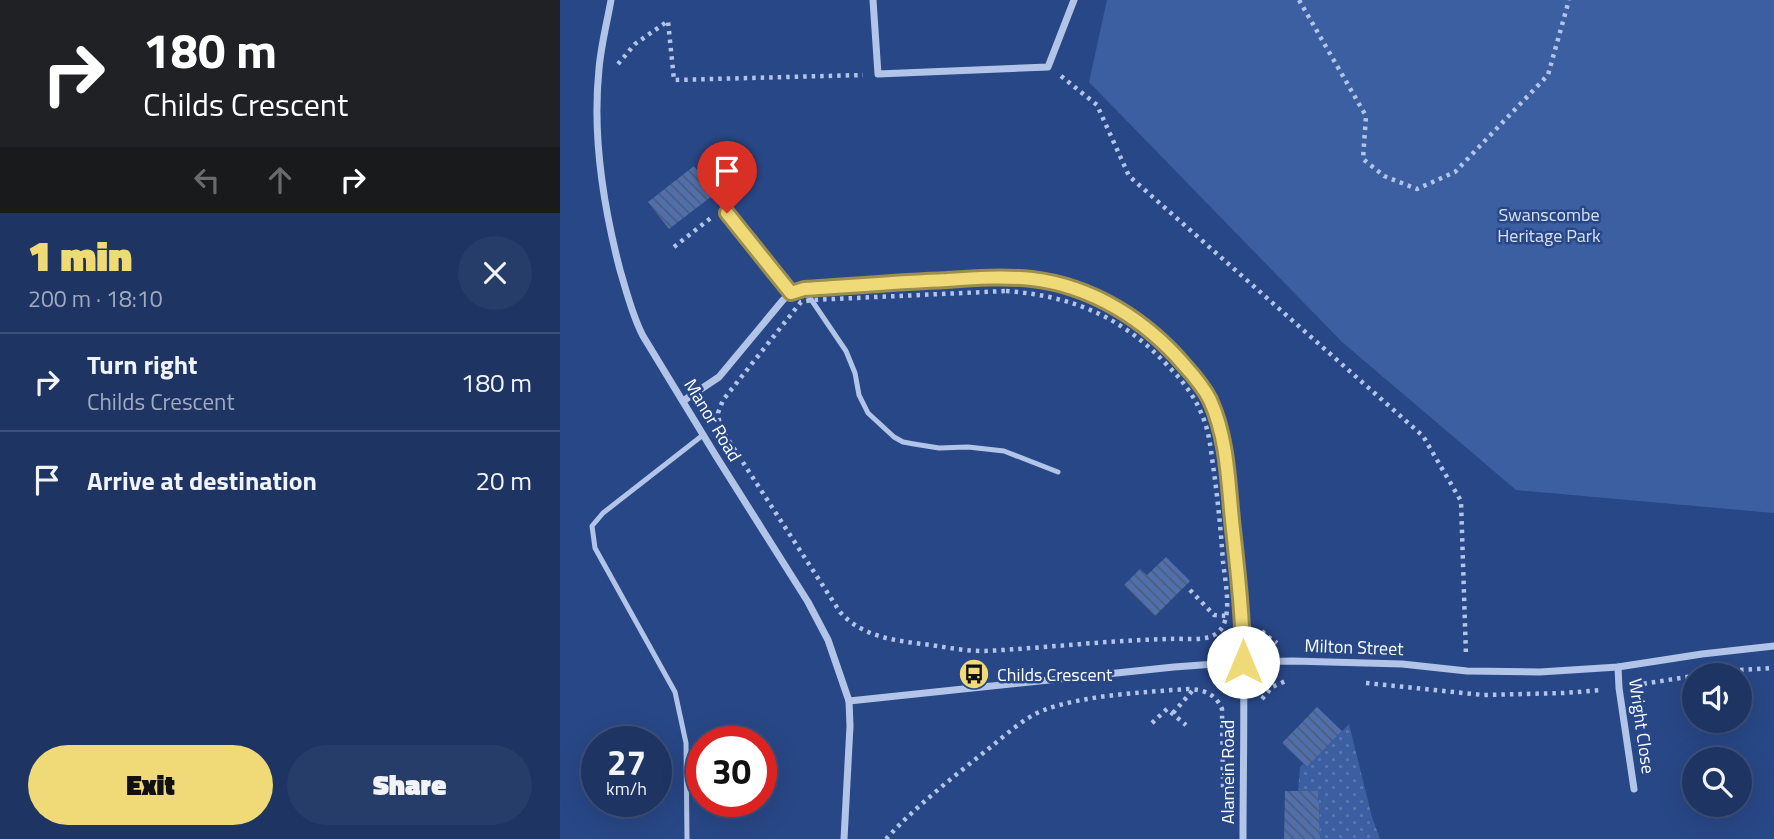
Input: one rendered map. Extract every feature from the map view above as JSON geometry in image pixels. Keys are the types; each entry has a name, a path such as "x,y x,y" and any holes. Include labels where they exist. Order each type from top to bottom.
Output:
{"street":[{"name":"Manor Road","path":"611,0 599,69 598,149 608,216 625,291 636,322 820,624 832,651 849,701 844,839"},
{"path":"873,0 878,74 1048,67 1074,0"},
{"path":"727,213 791,293"},
{"path":"682,401 719,377 780,303 791,293 804,289 985,278 1034,279 1100,299 1123,311 1166,345 1209,398 1223,444 1243,631 1243,662"},
{"name":"Milton Street","path":"849,701 1243,662 1402,664 1467,671 1540,672 1618,667 1774,646"},
{"name":"Alamein Road","path":"1243,662 1243,839"},
{"name":"Wright Close","path":"1618,667 1634,789"}],"lane":[{"path":"804,289 846,351 855,373 859,395 868,413 894,437 903,442 939,448 968,447 1004,451 1058,472"},
{"path":"687,839 686,743 676,692 595,548 593,526 603,513 704,435"}],"path":[{"path":"1299,0 1366,116 1363,159 1384,176 1418,189 1455,172 1548,75 1569,0"},
{"path":"618,64 635,44 668,21 674,80 878,74"},
{"path":"1048,67 1097,105 1129,176 1423,436 1461,501 1467,671"},
{"path":"734,200 720,183 738,172"},
{"path":"674,247 714,216"},
{"path":"996,292 1026,293 1060,299 1089,310 1116,322 1141,339 1188,389 1197,405 1207,429 1217,498 1227,616 1222,630 1209,637 985,651 886,639 858,628 846,618 782,525 724,433 718,421 718,410 723,400 801,302 996,292"},
{"path":"1190,590 1214,615 1227,616"},
{"path":"1260,628 1273,641 1282,644"},
{"path":"1455,654 1466,654"},
{"path":"1752,669 1774,668"},
{"path":"1260,705 1272,687 1296,678"},
{"path":"1359,682 1483,695 1563,693 1682,678"},
{"path":"1172,713 1193,690"},
{"path":"886,839 934,793 1036,713 1068,703 1107,697 1193,690 1211,694 1222,709 1223,790"},
{"path":"1152,723 1168,709 1186,725"}],"green space":[{"name":"Swanscombe Heritage Park","path":"1107,0 1774,0 1774,513 1516,490 1342,342 1089,82"},
{"path":"1349,724 1380,839 1320,839 1318,791 1298,791 1300,767 1303,764 1307,767"}],"building":[{"path":"694,166 716,193 669,229 648,202"},
{"path":"1166,557 1190,581 1155,616 1124,585 1140,569 1147,575"},
{"path":"1317,707 1342,731 1307,767 1282,743"},
{"path":"1285,791 1318,791 1320,839 1284,839"}],"place":[{"name":"Childs Crescent","path":"974,674"}],"route":[{"path":"727,213 791,293 804,289 937,280 1034,279 1053,282 1107,302 1158,338 1180,360 1209,398 1222,436 1239,585 1243,662"}]}
